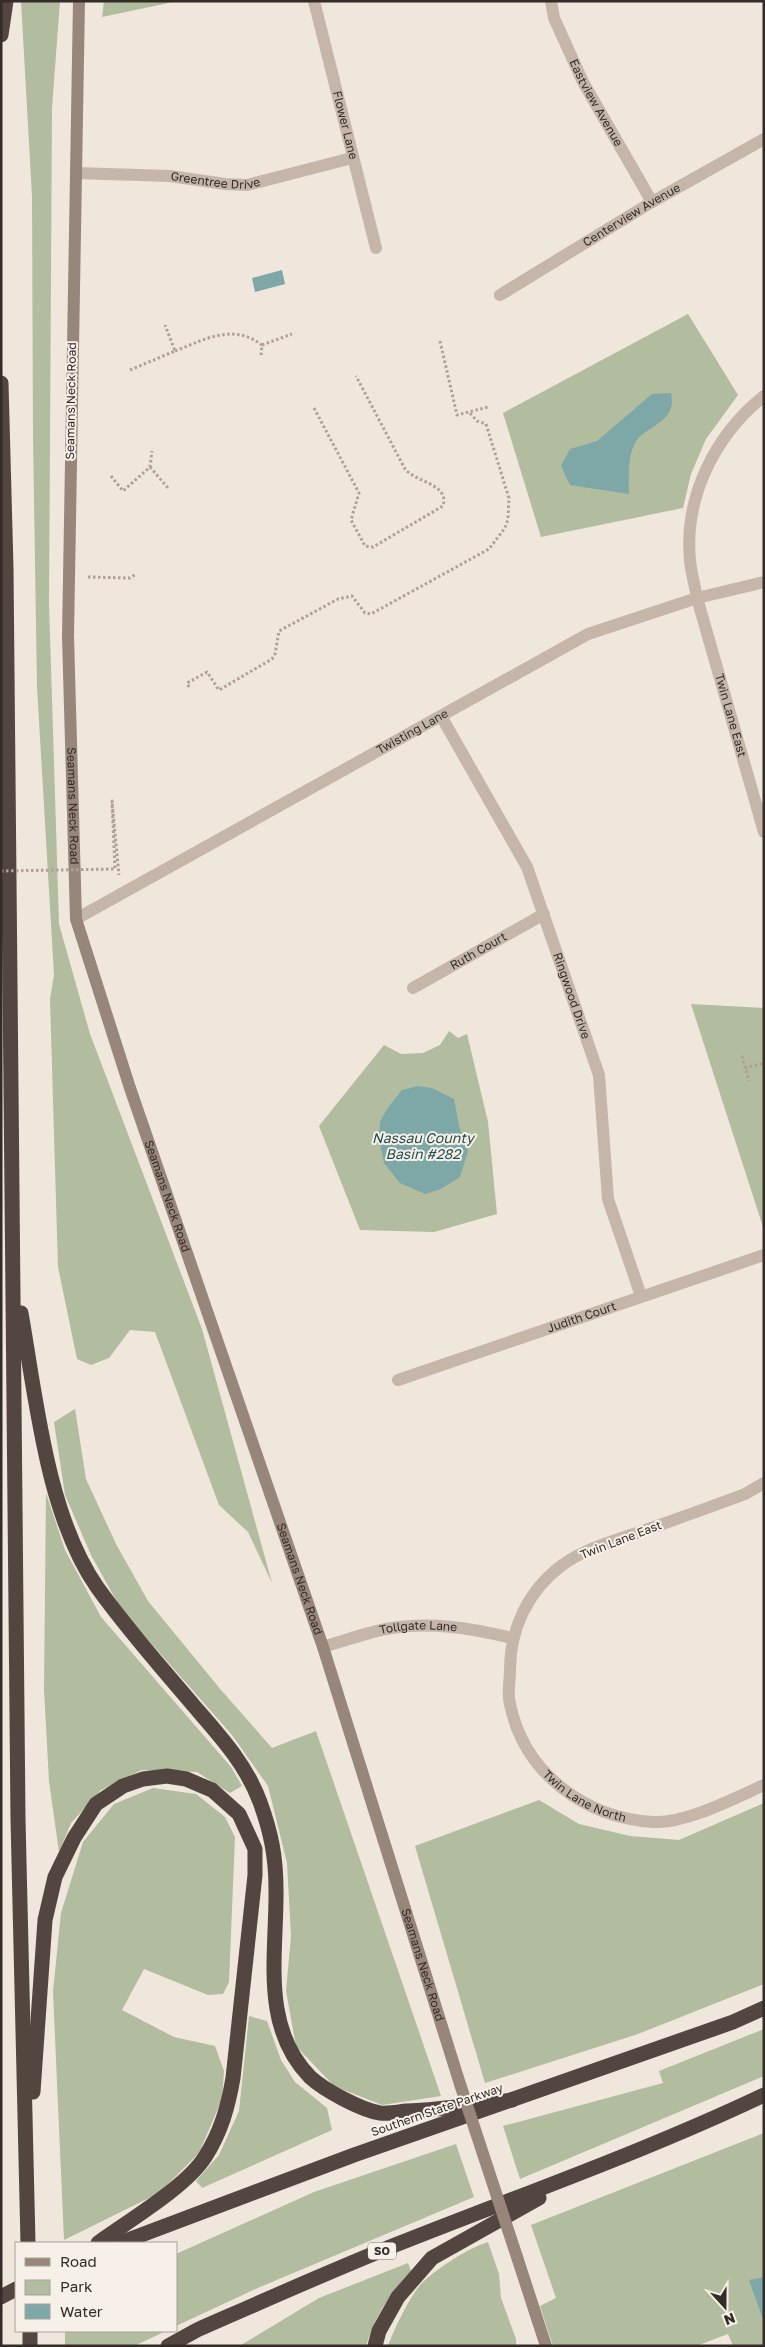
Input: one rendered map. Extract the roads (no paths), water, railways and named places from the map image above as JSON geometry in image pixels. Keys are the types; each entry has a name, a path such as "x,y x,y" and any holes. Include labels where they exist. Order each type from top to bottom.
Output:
{"highway":[{"path":"1,35 6,1"},
{"path":"1,384 6,568 18,1819 28,2242"},
{"path":"13,1266 43,1441 54,1489 72,1538 95,1584 124,1623 234,1754 255,1787 272,1834 276,1888 273,1982 281,2028 292,2054 309,2076 328,2092 380,2113 420,2111 512,2100"},
{"path":"27,2183 45,1920 55,1877 74,1838 96,1804 123,1786 143,1779 166,1776 186,1779 212,1790 239,1814 255,1849 255,1876 228,2110 205,2158 186,2179 99,2242"},
{"name":"Southern State Parkway","path":"123,2242 354,2155 733,2022 764,2008"},
{"name":"SO","path":"168,2346 206,2326 393,2246 600,2165 725,2114 764,2095"},
{"path":"375,2346 379,2331 398,2297 432,2258 479,2230 600,2165"},
{"path":"1,2297 15,2290"},
{"path":"30,2332 30,2346"}],"main road":[{"name":"Seamans Neck Road","path":"78,1 68,636 76,919 130,1088 323,1646 460,2084 546,2346"}],"street":[{"name":"Flower Lane","path":"314,1 376,248"},
{"name":"Eastview Avenue","path":"551,1 554,18 584,82 652,202"},
{"name":"Centerview Avenue","path":"500,295 652,202 764,139"},
{"name":"Greentree Drive","path":"76,173 170,176 225,184 247,185 352,158"},
{"name":"Twin Lane East","path":"764,396 745,411 712,456 697,488 690,537 690,560 697,598 764,832"},
{"name":"Twisting Lane","path":"76,919 588,634 697,598 764,582"},
{"name":"Ringwood Drive","path":"441,716 527,867 544,914 599,1075 608,1198 641,1296"},
{"name":"Ruth Court","path":"413,988 544,914"},
{"name":"Judith Court","path":"398,1380 764,1255"},
{"name":"Twin Lane East","path":"512,1638 525,1606 562,1565 591,1549 745,1494 764,1484"},
{"name":"Tollgate Lane","path":"323,1646 386,1629 430,1625 466,1627 512,1638"},
{"name":"Twin Lane North","path":"512,1638 509,1703 520,1736 537,1764 550,1780 574,1798 590,1807 620,1818 655,1822 687,1817 764,1785"}],"water":[{"path":"282,270 285,284 255,292 252,278"},
{"path":"671,393 672,403 670,411 640,437 632,449 629,468 629,494 570,485 561,466 570,449 597,441 652,394"},
{"name":"Nassau County Basin #282","path":"418,1086 432,1088 454,1099 459,1126 468,1151 460,1177 441,1189 425,1194 400,1183 384,1163 379,1139 380,1122 387,1109 402,1090"},
{"path":"764,2277 764,2322 749,2280"}]}
